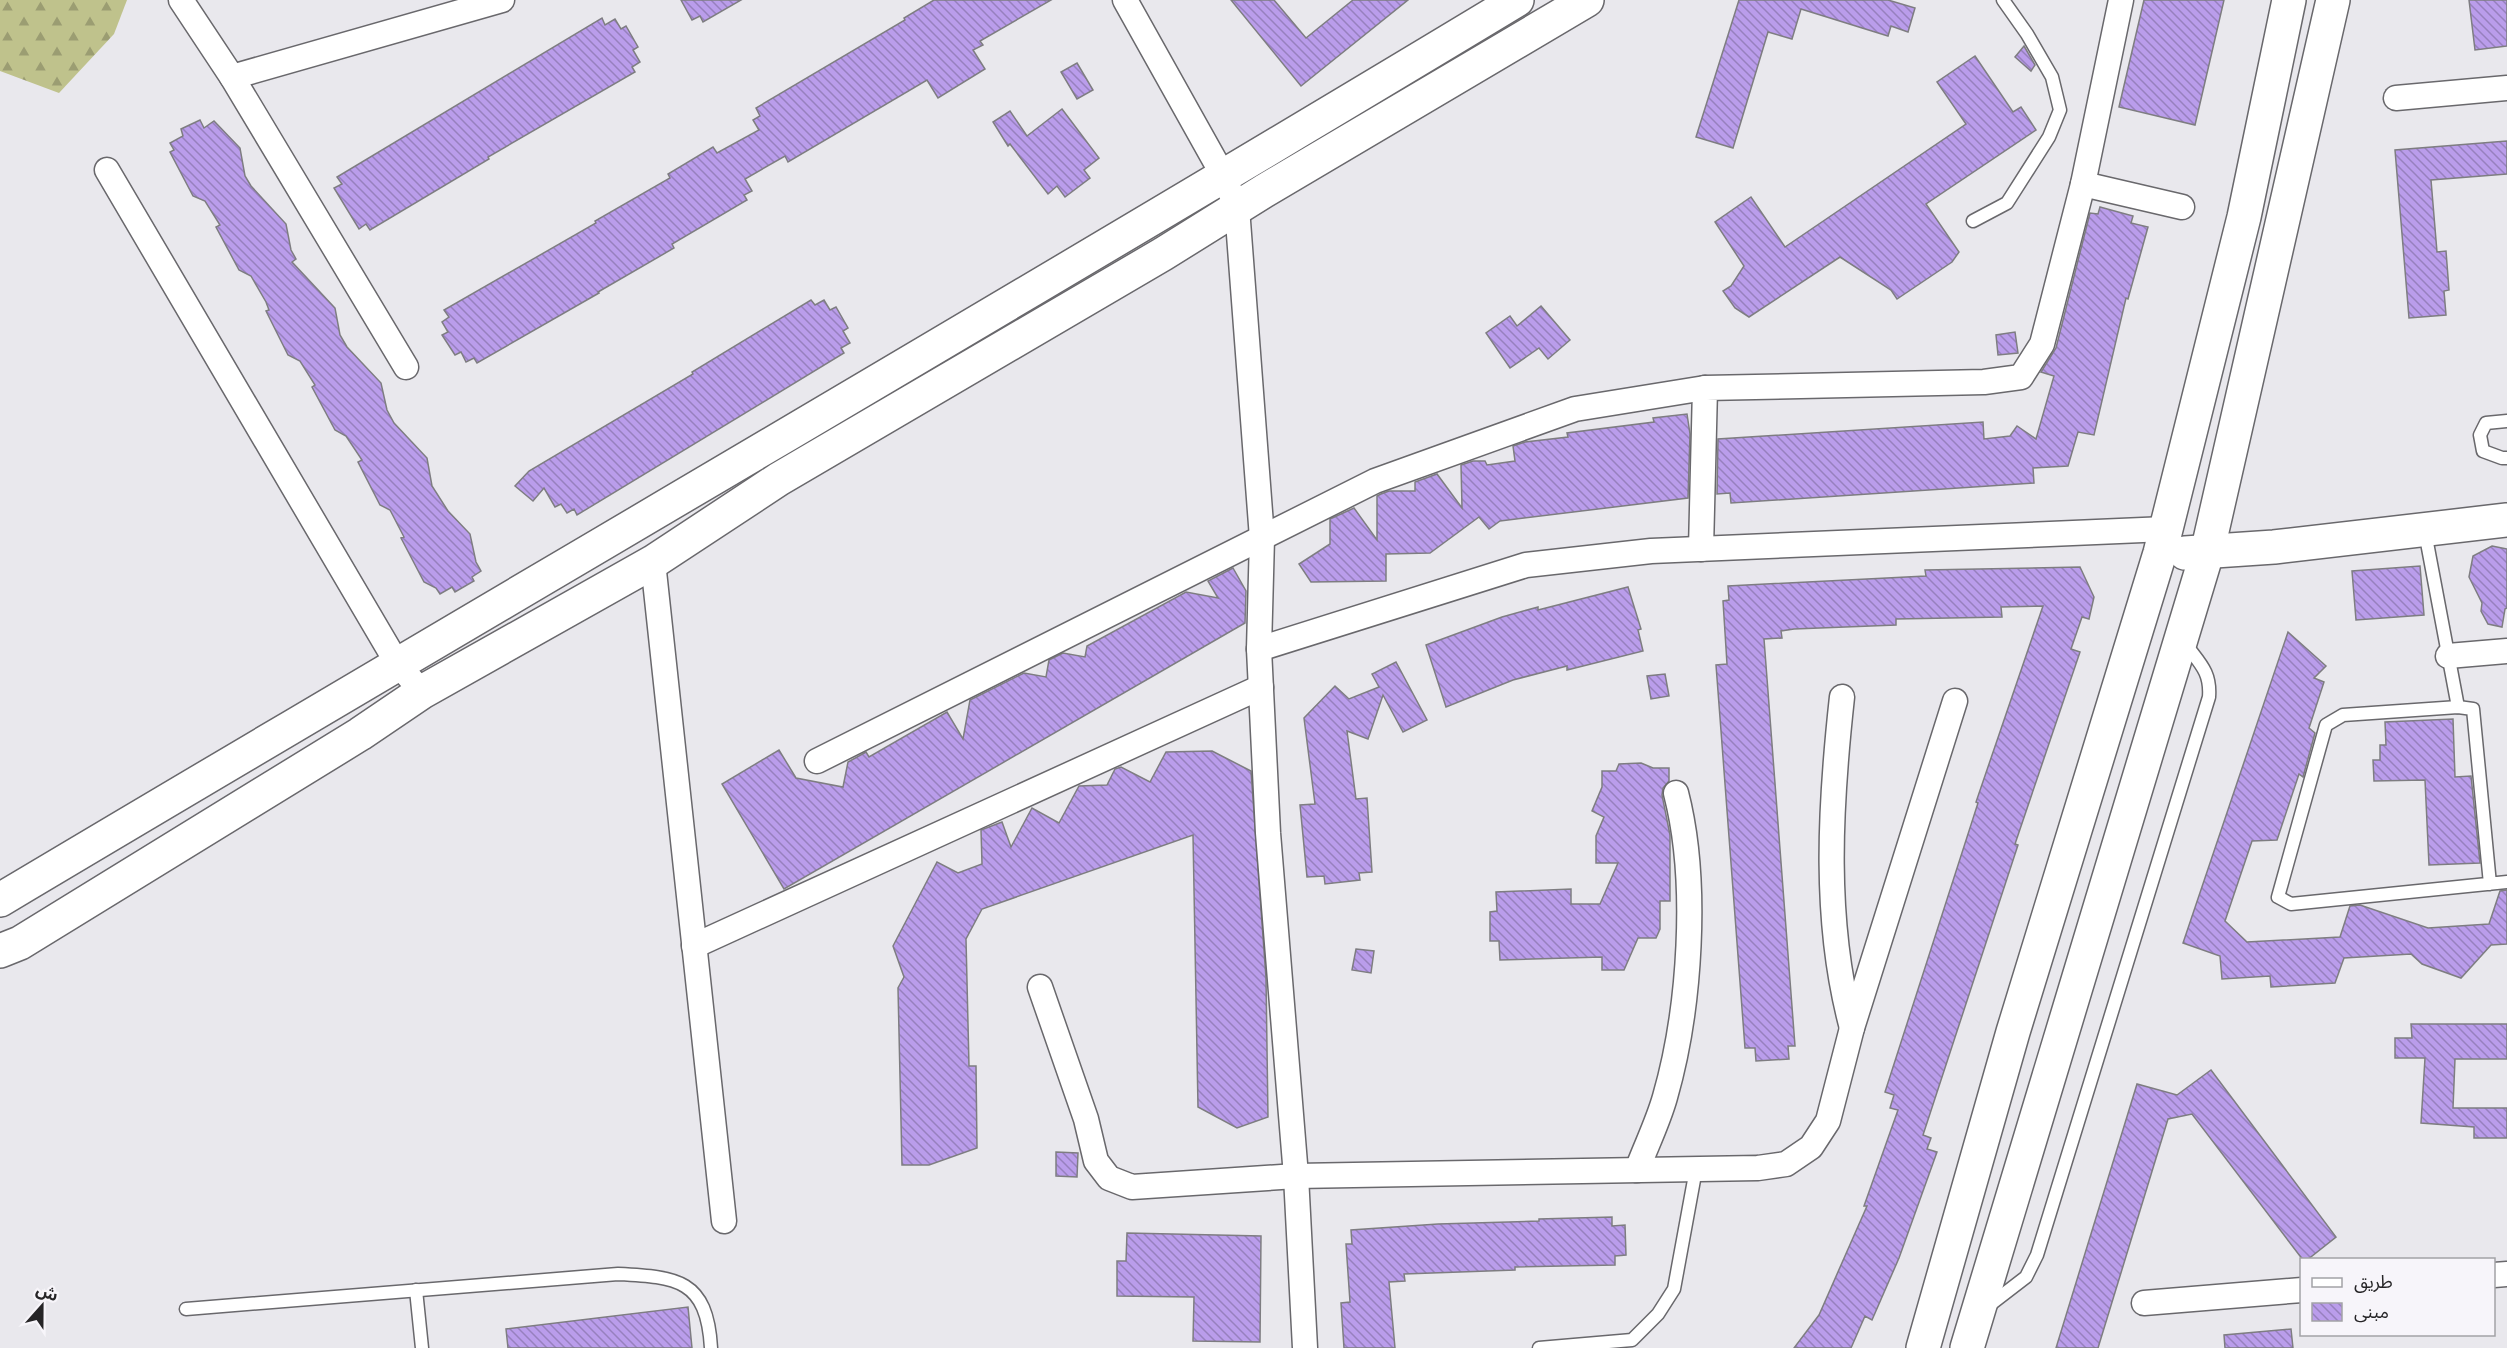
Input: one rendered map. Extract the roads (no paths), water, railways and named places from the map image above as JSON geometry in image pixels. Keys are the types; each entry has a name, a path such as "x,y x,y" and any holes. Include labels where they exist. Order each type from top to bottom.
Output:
{"street":[{"path":"181,0 232,77 406,367"},
{"path":"232,77 502,0"},
{"path":"1125,0 1224,177 1237,208 1262,538 1259,649 1268,833 1296,1176 1305,1348"},
{"path":"0,900 397,663 1224,177 1517,0"},
{"path":"0,951 20,944 146,867 360,734 422,692 652,562 779,479 1163,254 1587,0"},
{"path":"817,760 1375,481 1575,409 1705,387 1972,382 2021,377 2042,344 2084,184 2121,0"},
{"path":"1923,1348 2013,1032 2163,541 2244,217 2289,0"},
{"path":"1967,1348 2207,553 2333,0"},
{"path":"2396,98 2507,88"},
{"path":"107,170 397,663 422,692"},
{"path":"2084,184 2182,207"},
{"path":"1701,549 1705,387"},
{"path":"1259,649 1526,565 1651,551 2163,541 2207,553 2507,520"},
{"path":"652,562 724,1221"},
{"path":"2448,656 2507,651"},
{"path":"694,946 1261,687"},
{"path":"1842,697 1833,779 1833,893 1842,993 1852,1028"},
{"path":"1040,987 1086,1119 1096,1161 1109,1178 1132,1187 1296,1176 1758,1168 1786,1164 1811,1147 1828,1121 1852,1028 1955,701"},
{"path":"1637,1170 1665,1098 1680,1025 1690,916 1682,816 1676,793"},
{"path":"2145,1302 2300,1290"}],"lane":[{"path":"1973,220 2007,203 2049,138 2060,110 2052,77 2027,34 2003,0"},
{"path":"2507,421 2486,423 2480,435 2483,451 2507,458"},
{"path":"2424,530 2458,707"},
{"path":"1977,1316 2025,1277 2037,1255 2209,697 2210,682 2207,674 2181,639"},
{"path":"2490,884 2473,709 2458,707 2343,715 2326,726 2278,897 2291,904 2490,884 2507,882"},
{"path":"1539,1348 1632,1340 1658,1314 1674,1289 1696,1169"},
{"path":"186,1309 618,1274 655,1276 680,1281 700,1300 710,1329 711,1348"},
{"path":"416,1290 422,1348"}]}
